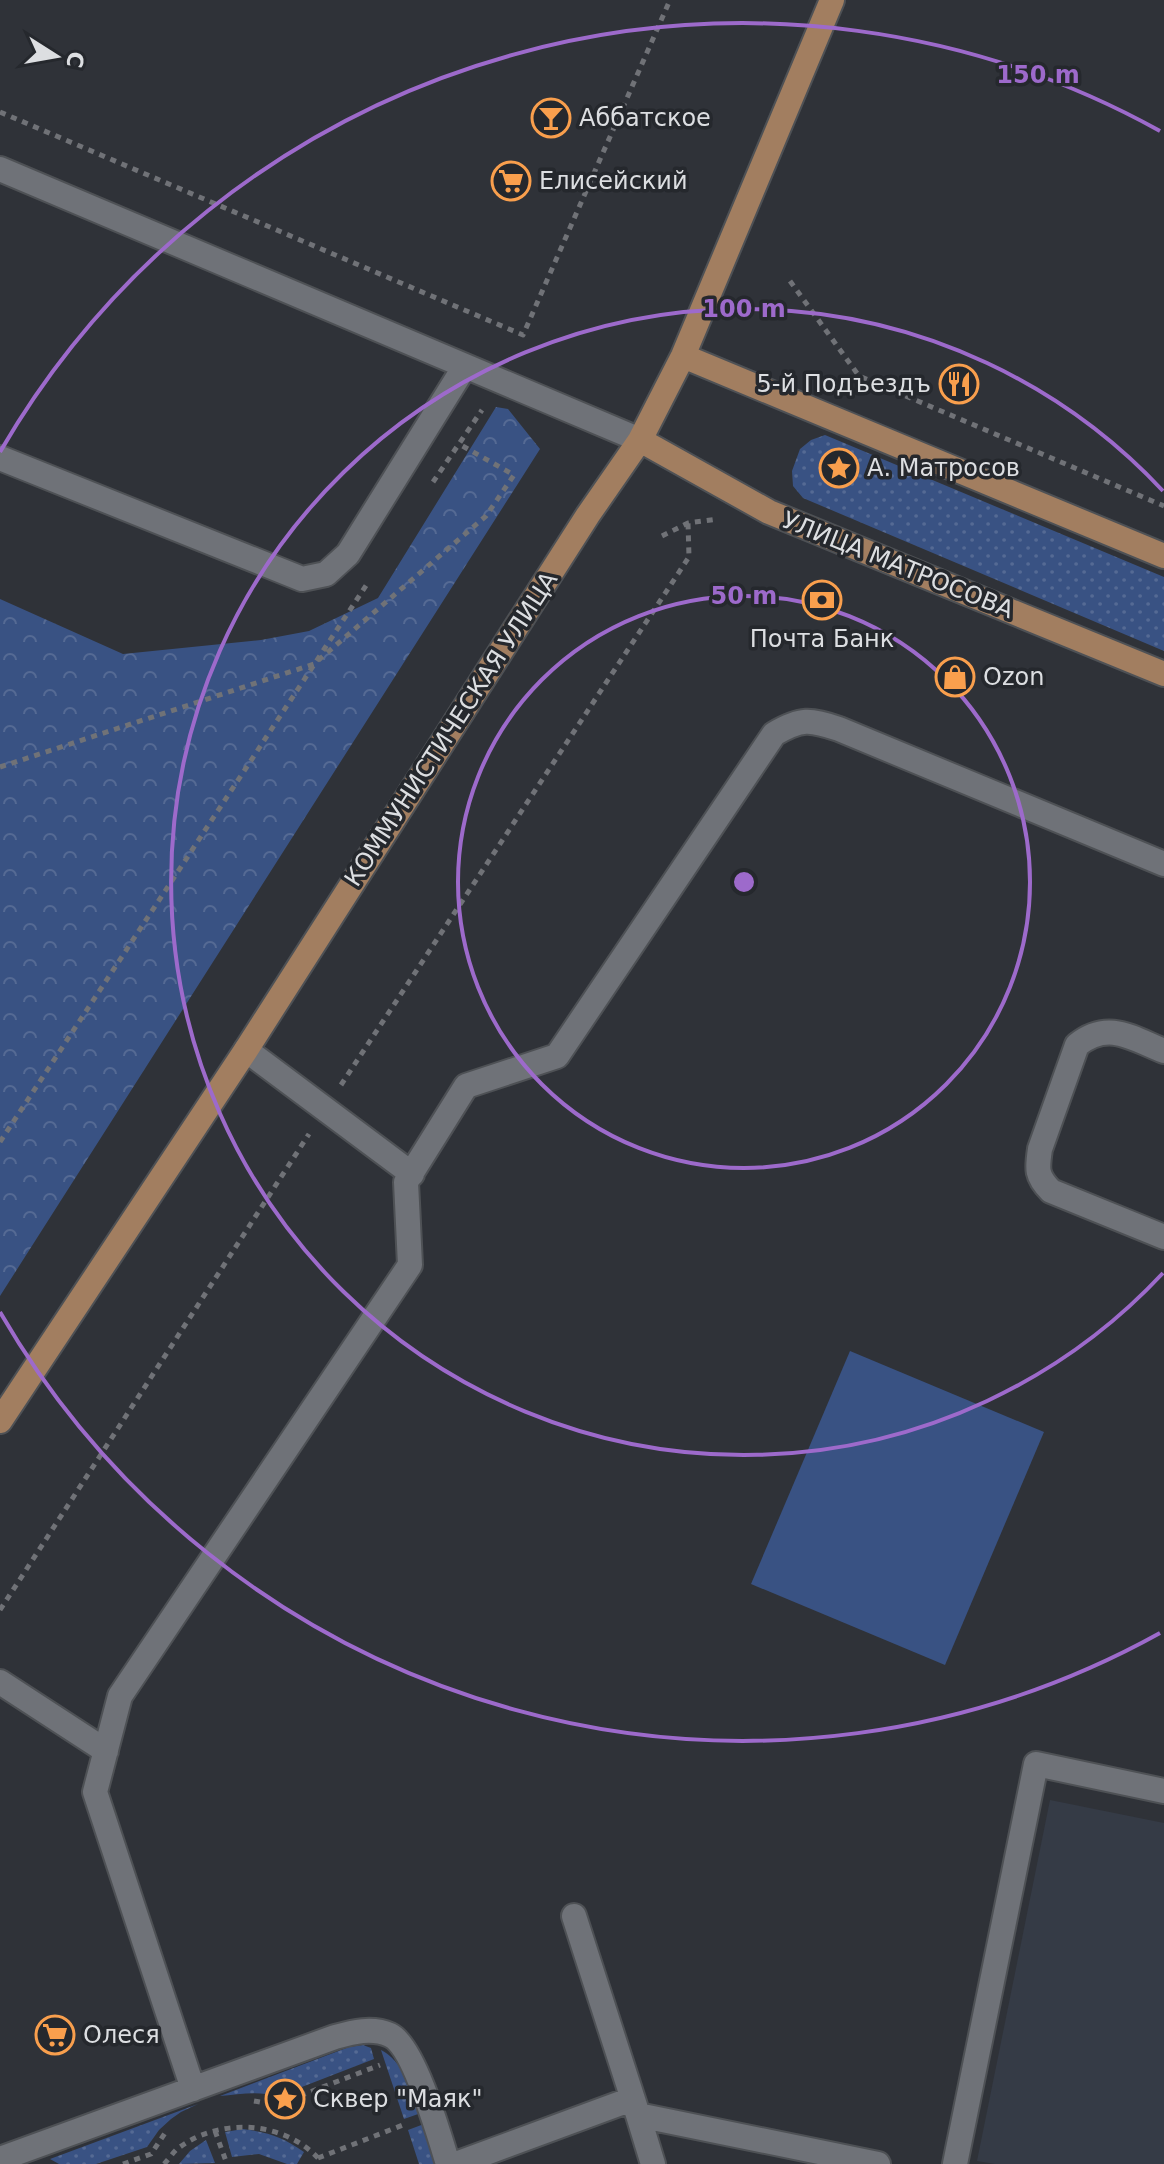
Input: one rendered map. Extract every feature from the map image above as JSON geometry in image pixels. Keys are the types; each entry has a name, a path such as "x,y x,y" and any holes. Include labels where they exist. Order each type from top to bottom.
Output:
{"main road":[{"name":"КОММУНИСТИЧЕСКАЯ УЛИЦА","path":"0,1421 246,1050 588,515 640,440 683,356 832,0"},
{"path":"683,356 1164,556"},
{"name":"УЛИЦА МАТРОСОВА","path":"640,440 769,512 1164,674"}],"lane":[{"path":"0,169 640,440"},
{"path":"0,458 302,579 326,574 348,554 465,366"},
{"path":"193,2089 95,1792 120,1696 410,1265 406,1182 466,1086 557,1056 774,734 792,723 815,721 839,729 1164,864"},
{"path":"1164,1051 1122,1033 1091,1034 1077,1045 1037,1165 1040,1179 1051,1191 1164,1237"},
{"path":"246,1050 412,1174"},
{"path":"0,1682 106,1751"},
{"path":"955,2164 1036,1764 1164,1791"},
{"path":"574,1916 653,2164"},
{"path":"0,2159 335,2037 375,2030 393,2036 405,2052 427,2098 448,2164"},
{"path":"456,2164 635,2107 878,2164"}],"path":[{"path":"0,112 523,335 670,0"},
{"path":"790,281 859,376 1164,506"},
{"path":"433,483 482,410"},
{"path":"0,767 314,664 486,516 514,475 459,444"},
{"path":"662,536 688,523 729,517"},
{"path":"0,1610 689,557 688,523"},
{"path":"0,1142 373,574"},
{"path":"243,2101 276,2105 381,2065"},
{"path":"164,2164 176,2150 208,2132 244,2126 280,2132 311,2150 318,2161 392,2130"},
{"path":"123,2164 151,2154 168,2131"},
{"path":"215,2131 227,2164"}],"shaded area":[{"path":"1050,1800 1164,1823 1164,2164 995,2164 977,2161"}],"green space":[{"path":"496,407 508,409 540,449 0,1296 0,599 123,654 261,640 309,631 378,598"},
{"path":"825,435 1164,577 1164,651 803,498 793,486 792,471 800,449 811,440"},
{"path":"850,1351 1044,1432 945,1665 751,1584"},
{"path":"363,2045 371,2048 374,2059 276,2097 256,2093 220,2096 349,2047"},
{"path":"381,2050 401,2069 421,2113 404,2119"},
{"path":"198,2104 171,2119 147,2147 96,2164 59,2164 50,2159"},
{"path":"424,2124 438,2164 419,2164 408,2130"},
{"path":"243,2129 276,2136 304,2152 297,2164 287,2164 259,2154 232,2157 225,2132"},
{"path":"206,2140 215,2163 179,2164 190,2151"}],"place":[{"name":"Аббатское","path":"551,118"},
{"name":"Елисейский","path":"511,181"},
{"name":"5-й Подъездъ","path":"959,384"},
{"name":"А. Матросов","path":"839,468"},
{"name":"Почта Банк","path":"822,600"},
{"name":"Ozon","path":"955,677"},
{"name":"Олеся","path":"55,2035"},
{"name":"Сквер \"Маяк\"","path":"285,2099"}]}
